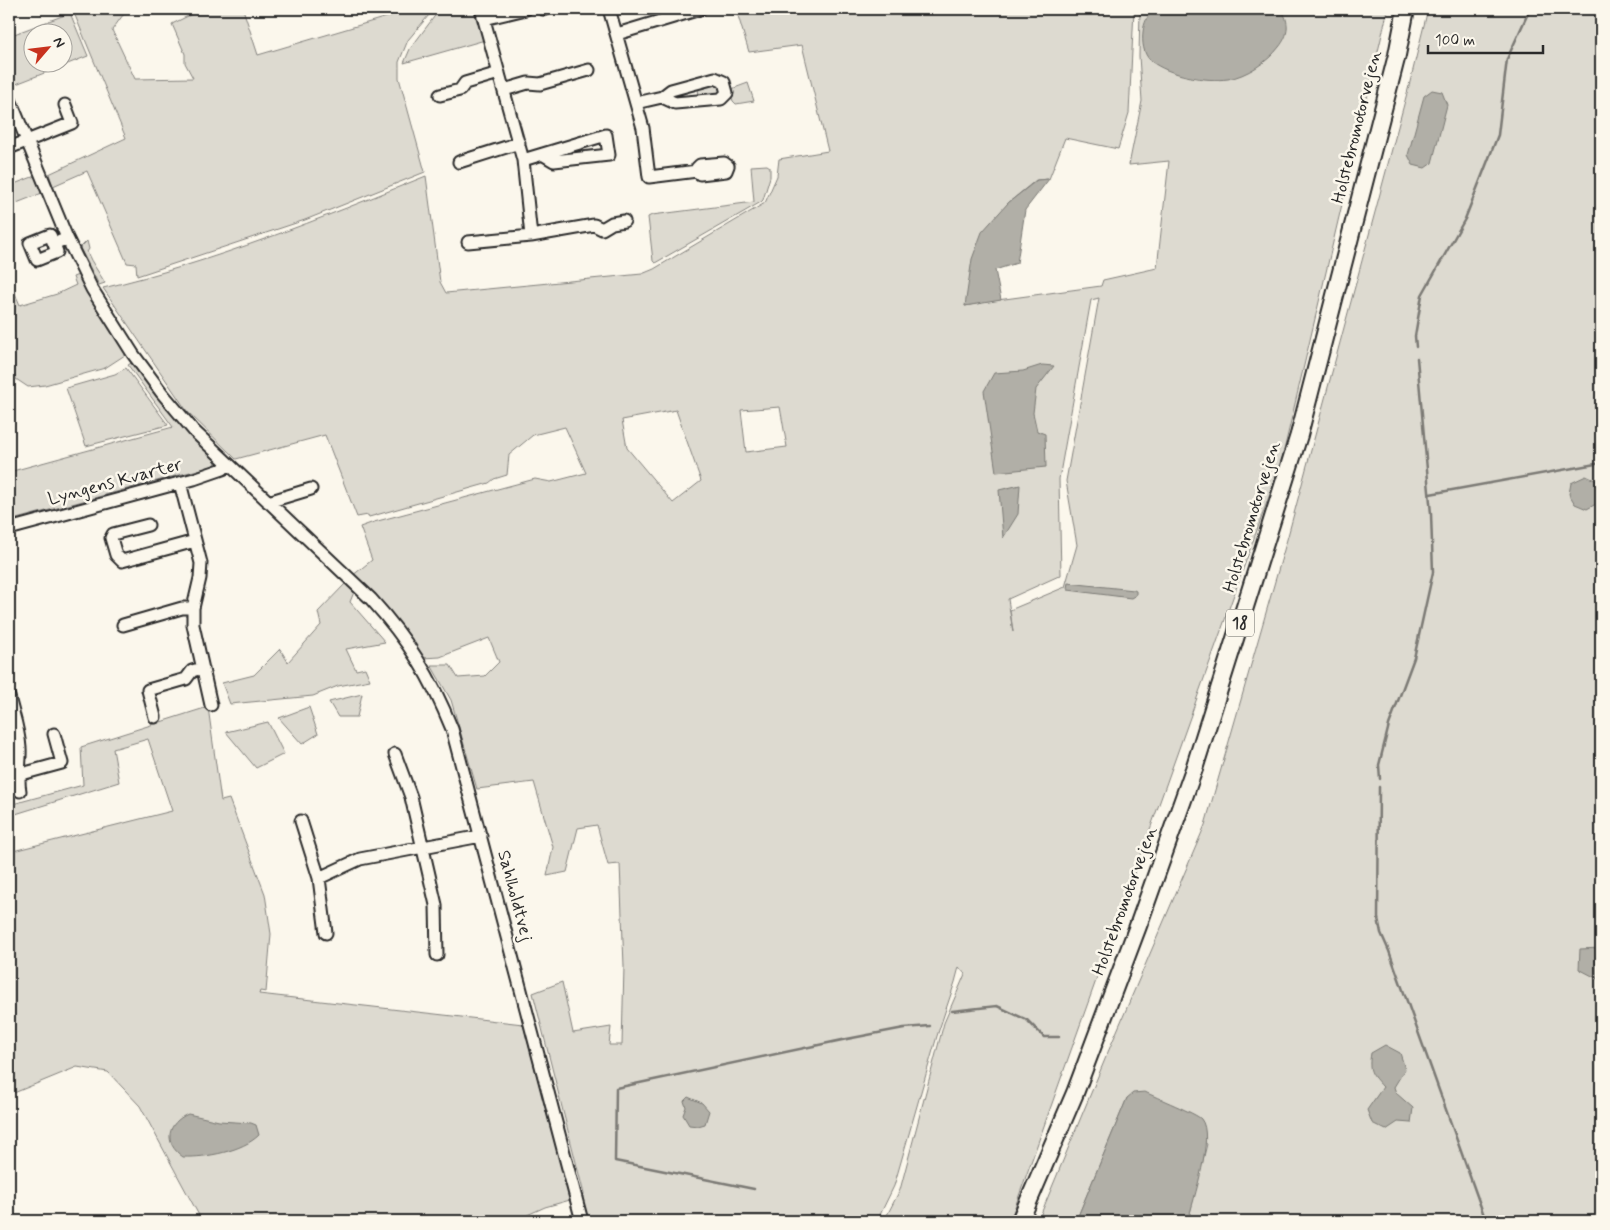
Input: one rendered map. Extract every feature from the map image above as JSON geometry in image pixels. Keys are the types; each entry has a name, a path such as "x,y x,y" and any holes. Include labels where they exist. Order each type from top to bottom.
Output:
{"highway":[{"name":"Holstebromotorvejen","path":"1020,1221 1075,1092 1197,760 1299,435 1397,55 1406,9"}],"street":[{"path":"526,9 482,14 524,160 531,236"},
{"path":"609,9 643,128 649,177 696,171"},
{"path":"616,34 700,9"},
{"path":"504,90 528,83 540,84 589,70"},
{"path":"440,95 460,90 465,83 500,73"},
{"path":"636,104 662,97 671,90 715,78 724,82 727,93 720,99 675,103 662,97"},
{"name":"Sahlholdtvej","path":"9,98 67,238 92,289 133,354 181,416 227,464 371,599 406,640 438,696 452,729 582,1221"},
{"path":"9,148 72,123 65,105"},
{"path":"524,160 606,135 609,155 554,161 544,155"},
{"path":"459,164 519,143"},
{"path":"468,242 531,236 594,225 602,229 612,223 624,221"},
{"path":"54,244 67,238"},
{"name":"Lyngens Kvarter","path":"9,529 180,483 223,469 227,464"},
{"path":"180,483 201,563 193,608 193,625 211,705"},
{"path":"268,502 311,489"},
{"path":"148,525 114,534 111,538 116,555 122,560 195,541"},
{"path":"123,625 182,608 193,608"},
{"path":"155,717 148,690 186,680 192,671 202,668"},
{"path":"9,697 19,735 20,749 16,782"},
{"path":"16,782 62,762 54,734"},
{"path":"395,754 411,796 422,847 426,853 436,905 437,955"},
{"path":"301,821 319,878 326,933"},
{"path":"319,878 360,859 481,836"}],"shaded area":[{"path":"85,9 141,9 123,15 112,30 135,79 193,78 185,63 185,54 172,24 198,11 197,9 243,9 258,55 414,9 434,9 408,40 399,62 399,78 425,172 305,220 137,276 136,264 127,263 87,171 53,186 49,174 126,138 74,13"},
{"path":"440,9 476,9 485,40 404,63 410,49"},
{"path":"736,9 1134,9 1129,113 1118,149 1065,138 1049,179 1036,180 1008,203 965,306 1101,286 1103,280 1157,268 1169,161 1129,165 1142,101 1139,56 1140,9 1388,9 1281,463 1010,1221 884,1221 900,1190 944,1023 965,974 959,967 894,1186 877,1221 589,1221 582,1199 584,1194 533,993 562,982 573,1033 611,1027 609,1045 622,1045 624,966 620,864 608,865 597,825 578,828 567,872 547,876 553,847 534,782 477,789 451,700 431,665 450,665 458,678 485,676 499,662 489,638 440,657 422,658 390,614 352,576 372,560 360,527 535,479 551,482 586,473 565,427 533,435 509,455 507,475 494,479 489,483 369,517 368,515 357,517 325,435 236,459 187,411 103,288 185,266 226,252 426,176 440,282 446,293 642,274 654,269 765,203 777,176 779,159 828,151 802,45 749,52","holes":["1099,298 1066,481 1077,545 1065,587 1010,610 1013,632 1008,599 1061,575 1059,479 1091,300","780,407 787,447 746,452 741,410","676,410 701,481 673,503 627,448 622,420"]},
{"path":"1154,9 1281,9 1286,19 1287,28 1285,38 1274,53 1242,75 1219,80 1198,78 1167,70 1151,61 1146,55 1143,44 1143,29"},
{"path":"1428,9 1601,9 1601,1221 1488,1221 1476,1218 1476,1221 1188,1221 1207,1144 1127,1098 1076,1221 1038,1221 1205,825 1288,536"},
{"path":"70,13 88,56 72,62 72,22 46,22"},
{"path":"22,31 22,72 47,72 11,86 9,80 9,36"},
{"path":"715,82 719,84 721,92 719,96 699,98 698,87"},
{"path":"748,83 754,101 736,104 729,90"},
{"path":"1432,90 1442,92 1447,105 1432,163 1425,168 1413,165 1408,155 1424,96"},
{"path":"767,165 770,167 770,177 761,202 655,263 653,261 648,217 754,202 751,166"},
{"path":"35,176 42,193 9,206 9,186"},
{"path":"1049,179 1025,210 1017,263 995,270 1001,300 965,306 972,259 982,232 1008,203 1037,180"},
{"path":"87,241 89,249 87,252 105,283 99,285 80,248"},
{"path":"78,275 128,353 105,368 45,385 28,387 16,379 9,360 9,280 20,305 57,294 76,285 73,277"},
{"path":"133,362 215,458 216,465 9,521 9,472 173,427 128,365"},
{"path":"1042,365 1054,366 1036,389 1033,413 1037,431 1045,434 1046,467 996,472 984,391 994,373 1023,371"},
{"path":"126,368 168,425 86,446 66,388 115,374"},
{"path":"1586,476 1597,481 1601,492 1596,504 1587,509 1575,504 1569,494 1571,483"},
{"path":"1020,485 1018,514 1003,538 999,490"},
{"path":"346,583 354,592 350,602 385,642 346,649 356,670 365,668 370,680 338,686 313,696 230,704 222,683 254,675 280,649 288,662 321,625 318,612"},
{"path":"1068,583 1134,590 1136,595 1131,598 1068,590"},
{"path":"362,694 357,717 338,717 329,702"},
{"path":"208,707 221,801 229,799 265,894 271,934 266,992 260,991 259,994 523,1024 570,1200 545,1207 514,1221 202,1221 140,1106 108,1072 77,1067 9,1095 9,852 172,811 148,739 113,749 119,782 9,816 9,805 83,785 81,747"},
{"path":"309,707 318,734 302,744 279,718"},
{"path":"268,722 284,754 256,768 226,732"},
{"path":"1601,948 1600,980 1579,969 1580,949"},
{"path":"1385,1045 1400,1053 1405,1069 1394,1087 1396,1093 1413,1108 1411,1123 1398,1122 1386,1130 1372,1123 1367,1110 1383,1087 1371,1072 1371,1053"},
{"path":"1145,1092 1198,1117 1205,1127 1206,1139 1202,1168 1188,1221 1076,1221 1127,1098 1133,1093"},
{"path":"688,1097 702,1103 709,1111 705,1124 698,1126 689,1125 683,1115 686,1107 684,1101"},
{"path":"188,1114 219,1121 251,1123 256,1125 259,1135 244,1145 224,1152 213,1155 183,1157 172,1146 170,1134 176,1123"}],"waterway":[{"path":"1416,347 1415,336 1422,295 1465,219 1498,135 1507,59 1530,9"},
{"path":"1380,779 1379,765 1389,725 1414,658 1433,572 1431,514 1417,358"},
{"path":"1430,494 1601,463"},
{"path":"1379,787 1378,918 1381,933 1486,1221"},
{"path":"952,1011 997,1006 1027,1020 1044,1037 1059,1037"},
{"path":"754,1189 615,1161 616,1088 847,1039 904,1028 930,1026"}]}
